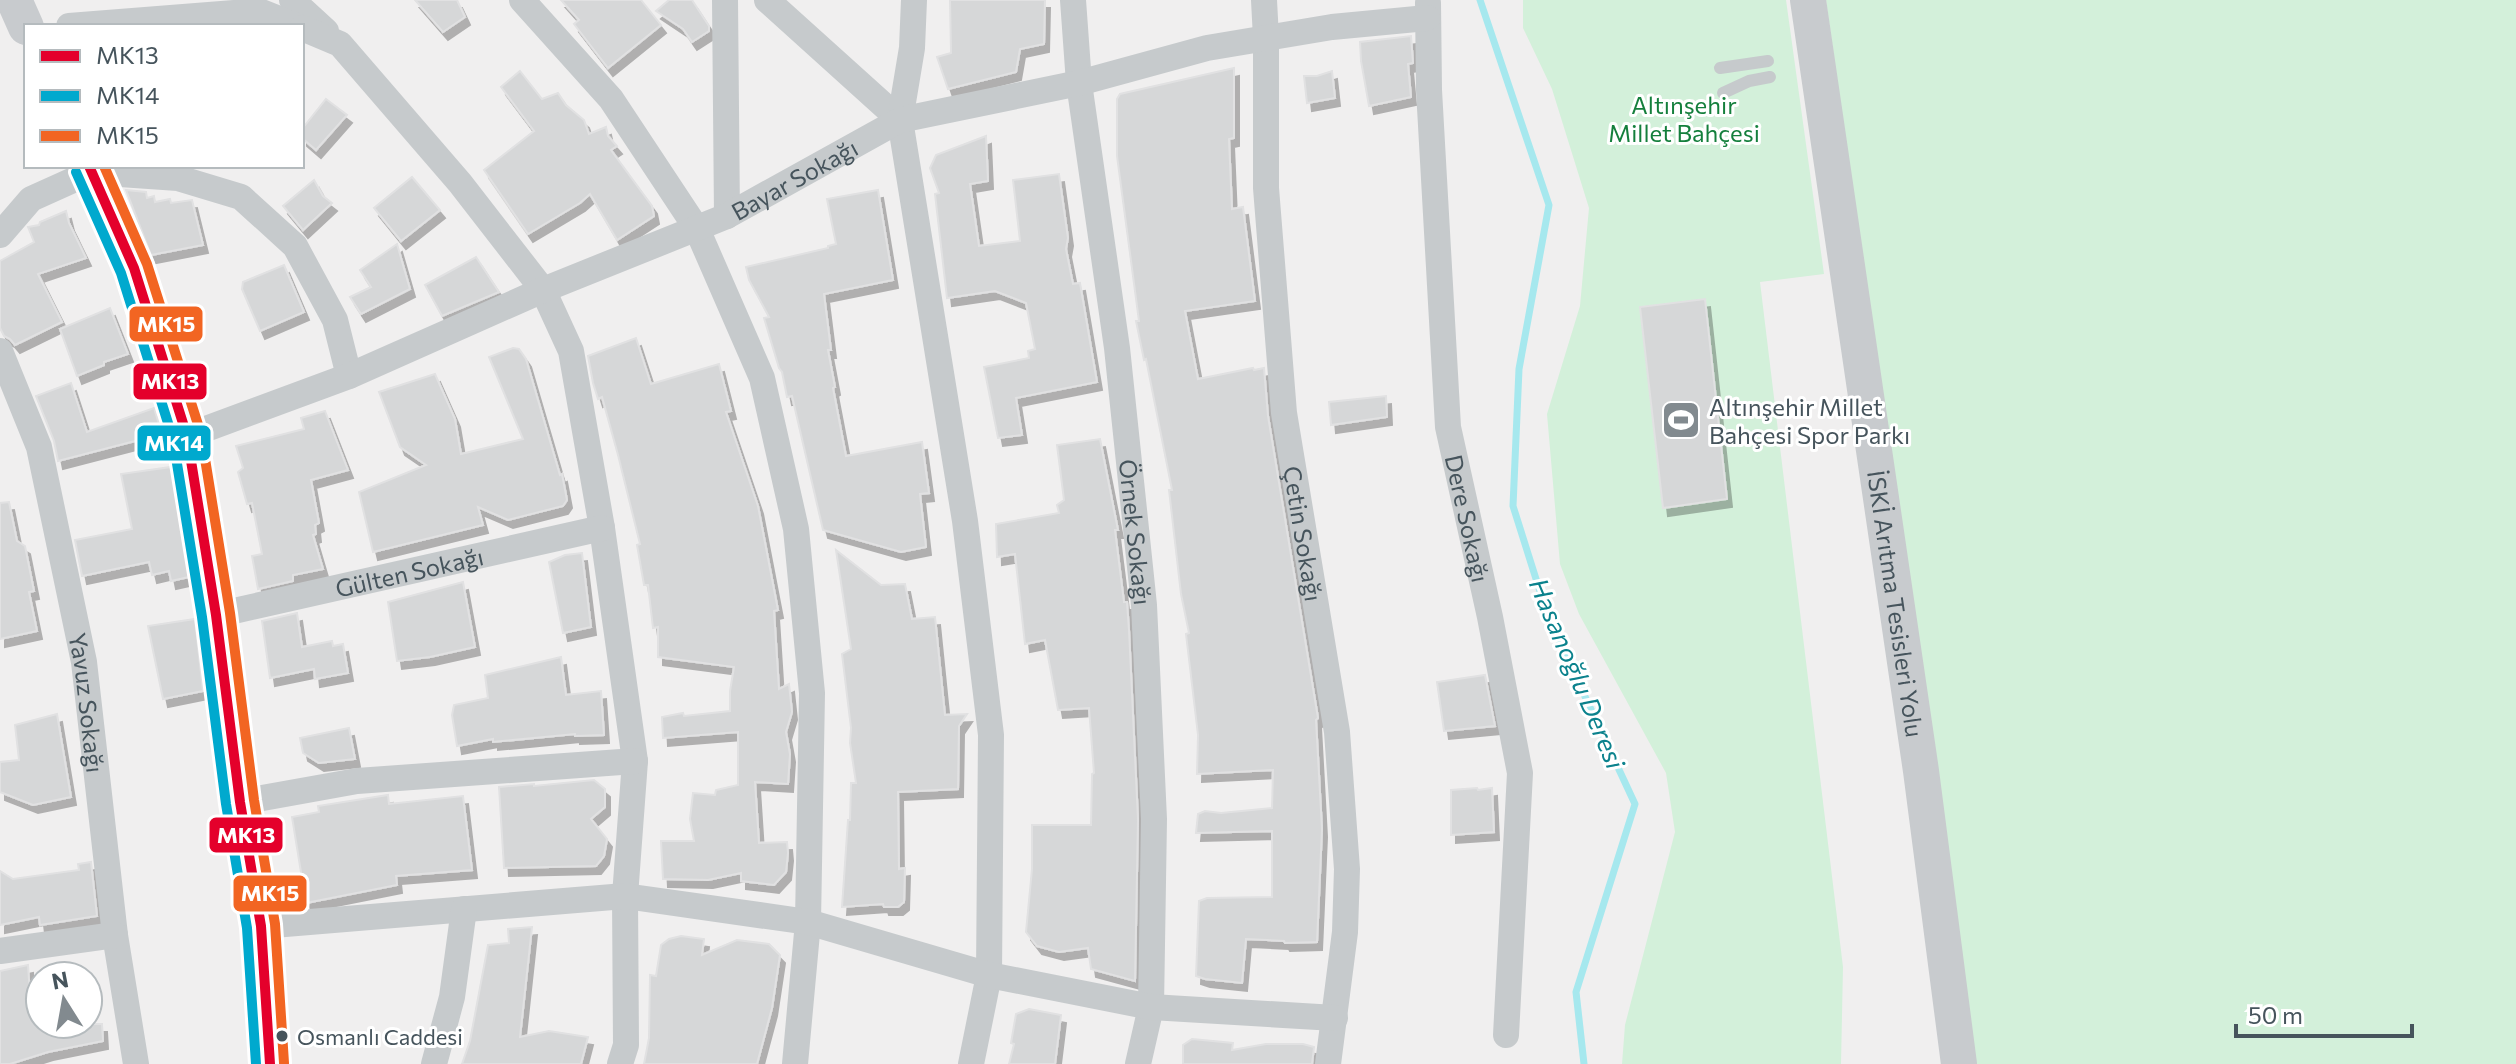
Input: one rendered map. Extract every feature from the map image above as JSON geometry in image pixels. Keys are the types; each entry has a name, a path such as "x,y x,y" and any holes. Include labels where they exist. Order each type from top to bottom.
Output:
{"main road":[{"path":"14,0 25,24"},
{"name":"İSKİ Arıtma Tesisleri Yolu","path":"1808,0 1914,725 1959,1064"},
{"path":"90,169 134,268 187,436 261,926 270,1064"}],"street":[{"path":"74,0 80,24"},
{"path":"292,0 340,44 460,183 543,290 571,351 602,528 635,761 625,896 626,1045 620,1064"},
{"path":"522,0 611,99 697,229 762,378 796,529 812,693 808,922 795,1064"},
{"path":"725,0 727,216"},
{"path":"767,0 900,120"},
{"path":"914,0 912,48 900,120 965,521 991,735 989,975 971,1064"},
{"name":"Örnek Sokağı","path":"1073,0 1079,83 1117,348 1144,605 1154,819 1151,1007 1138,1064"},
{"name":"Çetin Sokağı","path":"1264,0 1266,188 1284,413 1337,732 1347,869 1345,932 1328,1064"},
{"name":"Bayar Sokağı","path":"187,436 349,376 543,290 727,216 900,120 1079,83 1207,48 1428,9"},
{"name":"Dere Sokağı","path":"1428,9 1429,90 1448,427 1490,617 1520,773 1506,1035"},
{"path":"93,24 259,11 292,24"},
{"path":"304,29 340,44"},
{"path":"0,235 31,199 90,169 178,178 241,197 295,246 335,320 349,376"},
{"name":"Yavuz Sokağı","path":"0,351 39,447 84,662 115,935 136,1064"},
{"name":"Gülten Sokağı","path":"216,615 602,528"},
{"path":"240,802 357,781 635,761"},
{"path":"261,926 625,896 808,922 989,975 1151,1007 1335,1018"},
{"path":"434,1064 452,997 464,909"},
{"path":"0,951 115,935"}],"lane":[{"path":"1720,68 1768,61"},
{"path":"1723,93 1735,85 1770,77"}],"green space":[{"name":"Altınşehir Millet Bahçesi","path":"1523,0 1786,0 1824,274 1760,282 1843,967 1841,1064 1622,1064 1625,1025 1675,832 1666,773 1579,614 1560,564 1547,414 1580,306 1589,208 1552,89 1523,28"},
{"path":"1826,0 2516,0 2516,1064 1975,1064"}],"building":[{"path":"415,0 457,0 465,17 443,32"},
{"path":"561,0 641,0 661,25 608,68 574,24 579,20"},
{"path":"669,0 692,0 709,26 709,31 692,42 683,29 656,11"},
{"path":"950,0 1045,0 1044,44 1020,49 1016,72 948,89 937,57 951,53"},
{"path":"1411,36 1413,63 1408,64 1411,97 1369,106 1360,42"},
{"path":"1234,68 1234,138 1229,139 1232,209 1243,207 1255,301 1185,311 1198,379 1264,368 1268,416 1318,718 1322,829 1317,942 1246,939 1242,983 1196,976 1199,901 1207,898 1272,897 1272,831 1196,833 1198,814 1205,811 1221,813 1272,808 1273,770 1197,774 1198,735 1186,634 1189,633 1181,594 1169,490 1172,490 1136,321 1139,321 1117,156 1117,99 1120,94"},
{"path":"520,71 542,99 558,93 566,105 584,120 589,134 606,127 608,136 617,146 611,150 652,206 654,216 617,240 590,194 528,234 484,170 534,131 501,87"},
{"path":"1332,71 1335,98 1307,103 1304,76"},
{"path":"326,99 347,115 316,150 304,140 304,126"},
{"path":"986,136 988,181 970,184 979,246 1020,241 1013,180 1059,174 1068,238 1066,249 1073,284 1080,283 1097,382 1016,398 1022,435 998,438 984,367 1029,358 1028,351 1035,349 1026,303 995,291 947,298 935,194 939,193 930,168 936,155"},
{"path":"412,177 440,210 401,241 374,208"},
{"path":"314,180 323,196 332,203 303,230 283,206"},
{"path":"126,190 146,192 147,198 154,196 155,202 192,200 203,245 151,255"},
{"path":"878,190 893,280 824,294 833,388 846,456 922,442 929,493 920,494 926,547 901,552 823,530 792,396 787,397 764,318 769,317 749,280 746,267 836,244 827,199"},
{"path":"66,211 86,258 38,274 62,322 15,345 0,328 0,261 34,242 28,227 39,225"},
{"path":"397,244 410,289 361,314 350,297 371,287 360,270"},
{"path":"476,257 499,292 442,316 425,285"},
{"path":"284,265 304,312 260,331 242,289 243,282"},
{"path":"1705,299 1727,499 1663,508 1640,307"},
{"path":"110,308 128,354 77,376 60,329"},
{"path":"636,338 651,384 719,364 731,411 726,412 758,506 778,610 774,611 779,689 789,684 792,712 786,732 790,754 788,784 755,782 759,843 787,842 786,872 774,885 741,881 741,873 708,880 663,879 661,841 694,841 690,819 693,793 715,795 716,790 738,785 738,732 663,738 662,717 730,711 734,667 658,657 658,627 653,628 648,585 644,585 637,545 640,544 602,397 598,399 588,356"},
{"path":"513,348 519,349 526,359 562,474 567,500 563,506 508,520 478,507 483,525 373,552 359,492 426,465 400,447 379,392 435,374 455,419 461,454 523,439 489,357"},
{"path":"71,383 87,432 154,408 162,434 58,461 54,441 36,396"},
{"path":"1386,396 1387,417 1331,425 1329,402"},
{"path":"325,411 348,470 311,480 319,523 315,525 316,534 313,535 323,569 293,575 293,581 258,589 252,556 262,554 252,503 247,504 238,472 243,468 236,446 304,429 301,418"},
{"path":"1100,439 1118,530 1115,530 1129,630 1138,819 1135,981 1091,969 1088,948 1059,952 1037,946 1026,932 1032,869 1032,825 1091,825 1094,773 1089,708 1058,710 1045,640 1025,644 1015,554 997,557 996,524 1059,513 1057,505 1064,500 1057,445"},
{"path":"171,467 189,577 171,581 169,571 152,575 149,562 82,576 75,540 132,529 121,474"},
{"path":"9,502 17,541 25,546 34,591 29,592 37,631 0,639 0,503"},
{"path":"836,550 881,585 905,584 912,619 935,617 945,715 967,714 959,726 958,789 898,792 899,869 905,868 904,902 898,907 884,907 883,904 842,907 851,783 856,783 842,654 851,649"},
{"path":"582,553 591,627 563,633 549,562 565,555"},
{"path":"463,582 475,647 397,661 388,602"},
{"path":"297,613 302,647 332,641 333,646 343,644 348,673 315,679 314,669 270,678 262,621"},
{"path":"195,619 203,691 163,699 148,626"},
{"path":"561,657 566,695 601,691 604,735 575,734 493,742 493,739 457,746 452,715 454,705 488,698 485,675"},
{"path":"1485,675 1495,726 1444,731 1437,682"},
{"path":"57,714 71,797 33,805 0,792 0,762 19,760 15,725"},
{"path":"349,728 355,759 319,763 303,753 300,738"},
{"path":"594,780 605,789 605,807 591,819 607,839 604,856 596,866 504,868 499,787"},
{"path":"1492,788 1494,832 1451,835 1451,790"},
{"path":"388,795 389,804 463,796 472,870 396,876 397,885 306,903 292,817 319,812 318,806"},
{"path":"91,862 97,916 40,925 39,917 0,925 0,871 13,879 79,870 78,864"},
{"path":"532,927 520,1037 549,1031 588,1037 581,1064 462,1064 470,1041 488,945 509,943 508,929"},
{"path":"681,936 704,939 702,955 737,940 769,944 780,955 772,1008 757,1064 644,1064 649,1038 650,975 656,976 661,945"},
{"path":"24,966 24,1040 103,1041 0,1064 0,971"},
{"path":"1029,1009 1061,1015 1055,1064 1009,1064 1016,1014"},
{"path":"1192,1039 1233,1043 1232,1050 1266,1044 1303,1044 1314,1047 1312,1064 1183,1064 1183,1045"}],"waterway":[{"name":"Hasanoğlu Deresi","path":"1480,0 1549,205 1519,369 1513,506 1548,617 1635,804 1576,992 1584,1064"}],"transit line":[{"name":"MK13","path":"90,168 134,268 187,436 261,926 270,1064"},
{"name":"MK15","path":"105,168 147,264 201,434 275,924 284,1063"},
{"name":"MK14","path":"76,172 121,273 173,439 247,928 256,1064"}],"place":[{"name":"Altınşehir Millet Bahçesi Spor Parkı","path":"1681,420"},
{"name":"Osmanlı Caddesi","path":"282,1036"}]}
